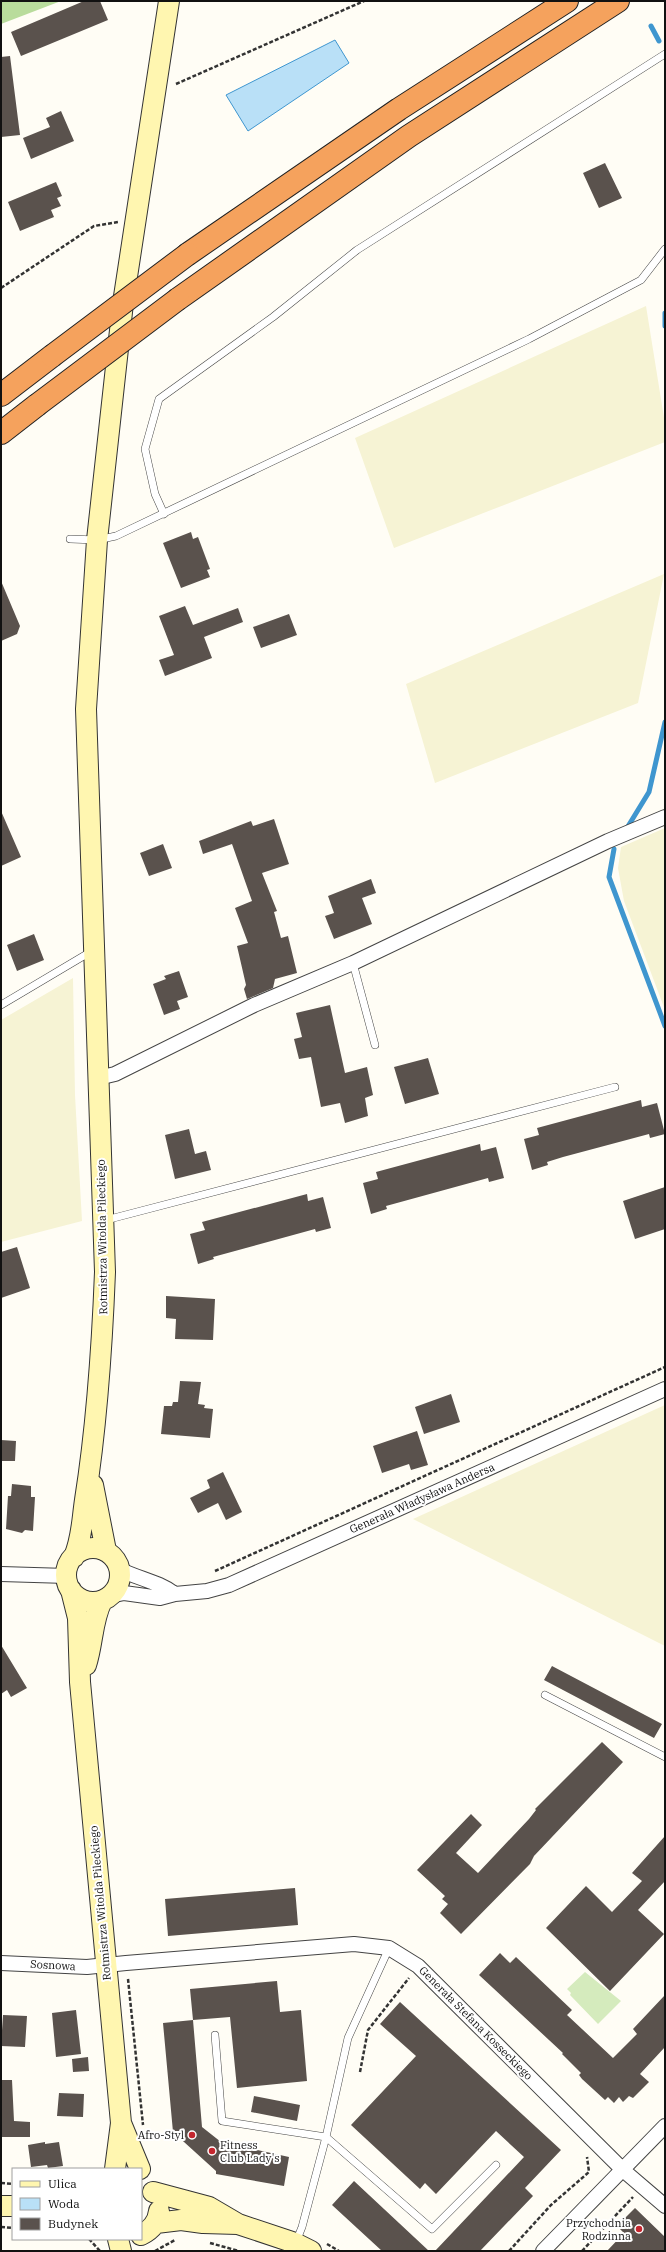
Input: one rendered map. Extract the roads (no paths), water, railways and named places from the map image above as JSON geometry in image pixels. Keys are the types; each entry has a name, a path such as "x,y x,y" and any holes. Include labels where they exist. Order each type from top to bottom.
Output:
{"highway":[{"path":"1,395 188,254 399,109 567,1"},
{"path":"1,432 178,299 409,136 618,1"}],"street":[{"name":"Rotmistrza Witolda Pileckiego","path":"74,1557 80,1542 91,1468 102,1364 105,1272 86,709 97,540 123,303 169,1"},
{"path":"98,1078 115,1074 254,1005 354,963 608,841 665,817"},
{"name":"Generała Władysława Andersa","path":"106,1598 124,1593 160,1598 175,1594 207,1591 229,1584 665,1388"},
{"name":"Rotmistrza Witolda Pileckiego","path":"91,1468 95,1499 106,1552"},
{"path":"89,1549 106,1552 113,1557 119,1569 120,1582 106,1598 84,1600 76,1596 69,1582 69,1564 74,1557 89,1549"},
{"path":"119,1569 131,1575 164,1586 175,1594"},
{"path":"1,1574 69,1582"},
{"name":"Rotmistrza Witolda Pileckiego","path":"69,1582 78,1618 80,1682 121,2124 115,2168"},
{"name":"Rotmistrza Witolda Pileckiego","path":"80,1682 91,1649 98,1608 106,1598"},
{"name":"Generała Stefana Kosseckiego","path":"106,1966 126,1963 354,1944 389,1948 418,1966 623,2170 665,2206"},
{"name":"Sosnowa","path":"1,1963 106,1966"},
{"name":"Rotmistrza Witolda Pileckiego","path":"121,2124 139,2168"},
{"path":"543,2251 665,2126"},
{"name":"Rotmistrza Witolda Pileckiego","path":"144,2181 159,2207 145,2236"},
{"path":"144,2181 209,2207 238,2224 303,2247"},
{"path":"1,2206 12,2206"},
{"path":"145,2236 181,2220 203,2224 238,2224"},
{"path":"118,2240 121,2251"}],"lane":[{"path":"164,514 155,494 145,449 159,399 272,317 357,250 665,54"},
{"path":"70,539 97,540 116,536 557,324 641,280 665,249"},
{"path":"1,1005 94,950"},
{"path":"354,963 375,1045"},
{"path":"103,1220 615,1087"},
{"path":"546,1695 665,1757"},
{"path":"303,2247 302,2227 326,2136 348,2038 389,1948"},
{"path":"215,2035 222,2121 326,2136 432,2229 496,2165"}],"water":[{"path":"335,40 349,63 248,131 226,95"}],"waterway":[{"path":"651,26 659,41"},
{"path":"665,313 665,326"},
{"path":"627,828 649,792 665,722"},
{"path":"614,849 609,877 665,1026"}],"place":[{"name":"Afro-Styl","path":"192,2135"},
{"name":"Fitness Club Lady's","path":"212,2151"},
{"name":"Przychodnia Rodzinna","path":"639,2229"}]}
